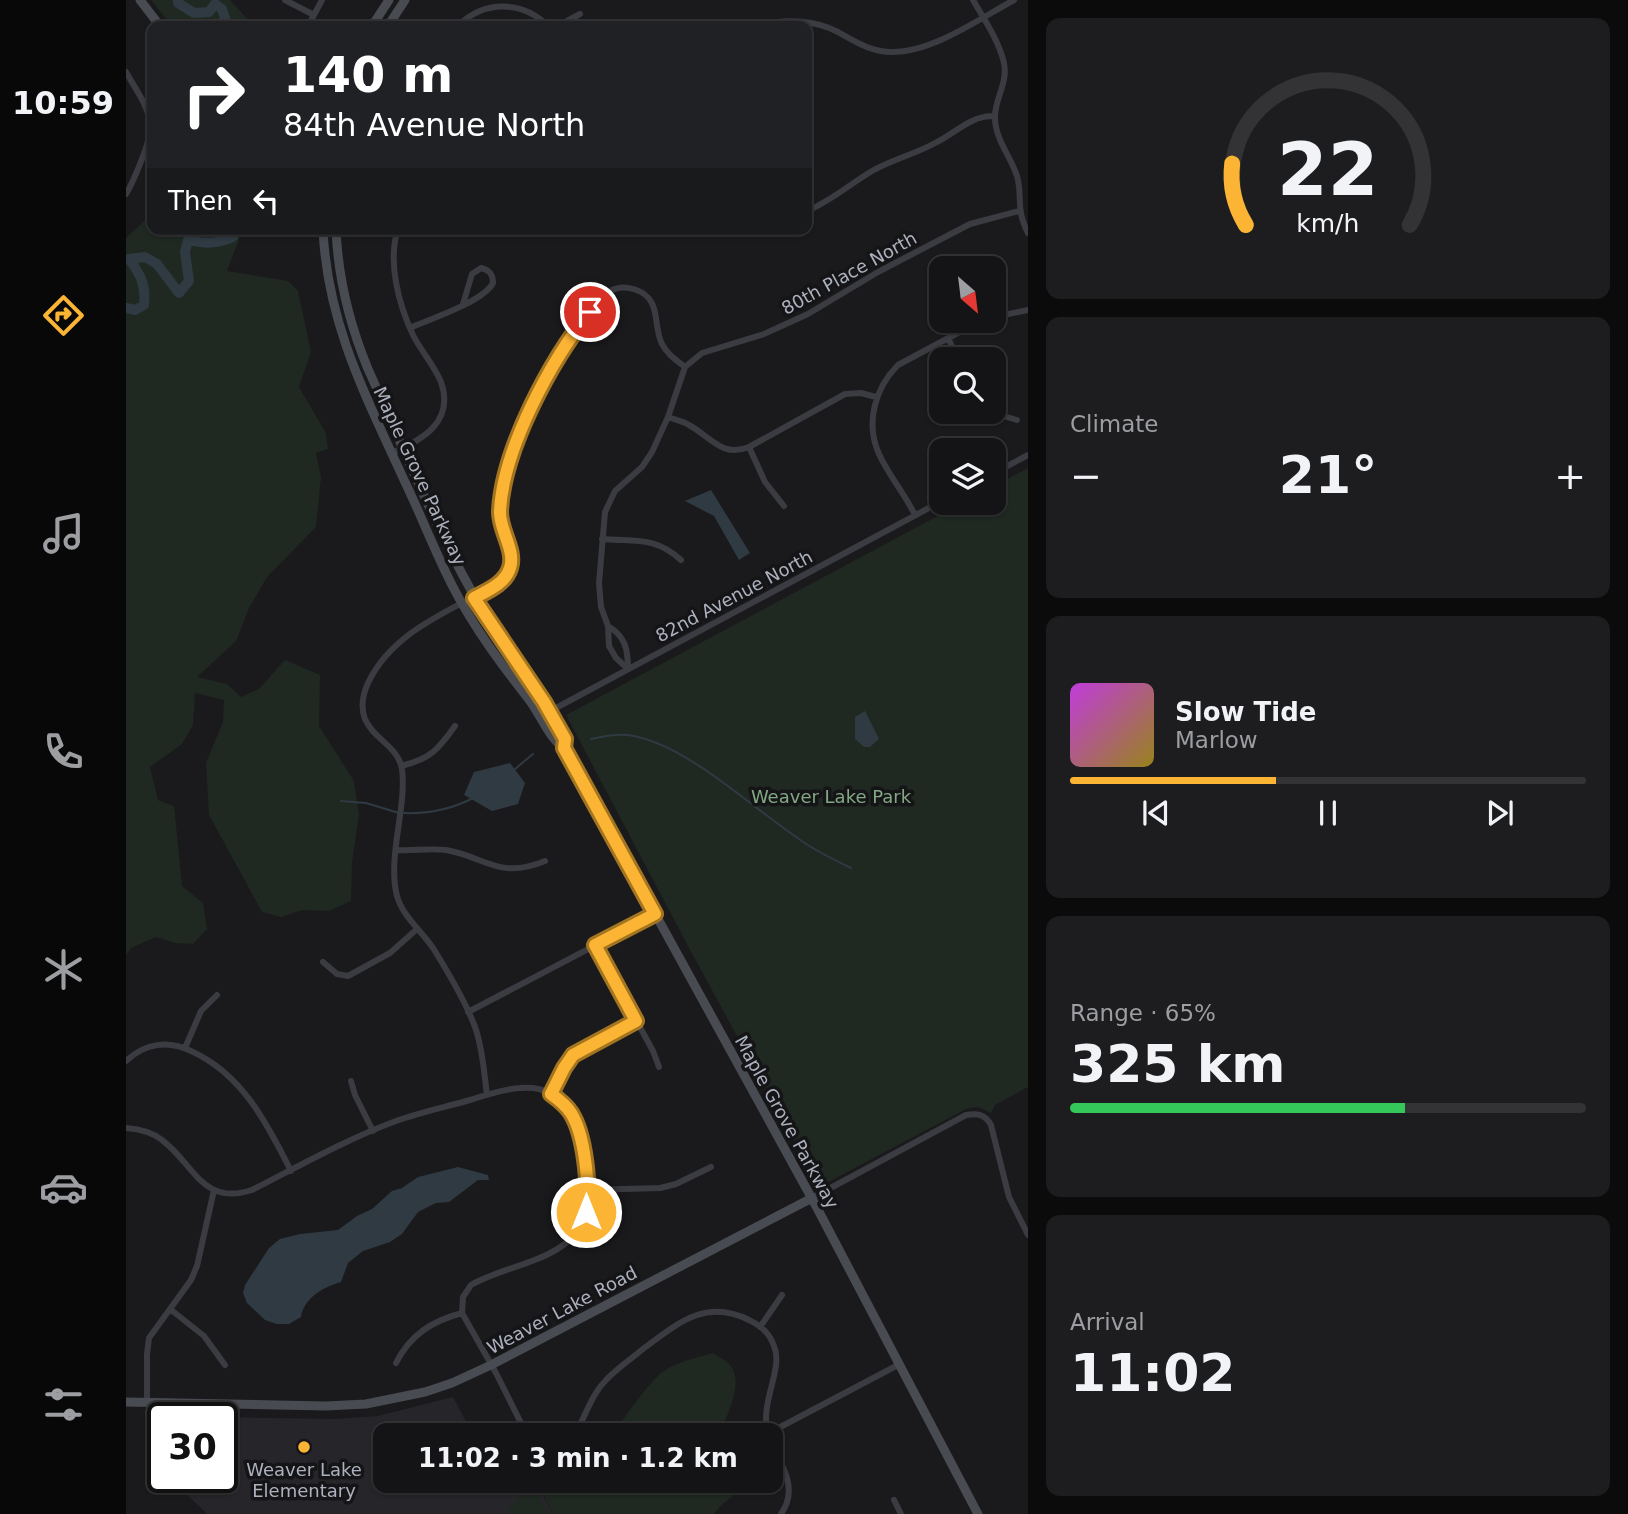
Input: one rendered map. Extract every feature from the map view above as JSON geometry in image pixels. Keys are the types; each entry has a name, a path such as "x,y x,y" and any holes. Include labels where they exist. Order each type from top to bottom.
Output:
{"main road":[{"path":"141,0 156,21"},
{"path":"375,21 389,0"},
{"path":"391,21 405,0"},
{"name":"Maple Grove Parkway","path":"323,235 325,268 337,323 356,374 463,604 486,642 565,739 564,748 811,1198 978,1514"},
{"name":"Maple Grove Parkway","path":"336,235 338,266 353,329 368,369 474,598 545,713"},
{"name":"Weaver Lake Road","path":"238,1405 366,1405 425,1392 464,1378 811,1198"},
{"name":"Weaver Lake Road","path":"126,1402 147,1403"}],"street":[{"path":"285,0 314,15"},
{"path":"311,21 322,0"},
{"path":"973,0 1004,63 1004,82 995,116 998,136 1018,179 1019,211 1028,233"},
{"path":"812,23 836,31 874,50 897,52 926,46 1014,0"},
{"path":"466,21 483,8 507,4 529,10 542,21"},
{"path":"567,21 580,14"},
{"path":"126,72 147,103"},
{"path":"812,208 881,166 931,146 972,120 995,116"},
{"path":"126,194 147,147"},
{"name":"80th Place North","path":"685,366 702,353 764,334 808,314 889,265 957,230 991,217 1019,211"},
{"path":"392,453 430,433 437,423 443,404 441,383 410,328 400,300 394,261 397,235"},
{"path":"410,328 463,304 490,288 493,277 486,269 481,268 472,274 463,304"},
{"path":"487,1095 479,1043 468,1012 434,950 408,918 397,897 395,884 401,766 393,749 375,733 364,718 362,699 381,661 404,637 501,582 510,568 512,557 501,525 500,513 519,438 556,360 600,299 615,289 642,292 654,308 663,345 685,366 668,417 648,458 615,491 609,501 603,524 599,595 608,626 609,646 616,658 628,669"},
{"path":"1006,315 1028,310"},
{"path":"915,515 877,449 874,418 876,397 889,374 898,365 957,333"},
{"path":"948,338 952,347"},
{"path":"668,417 690,425 719,447 735,451 749,447 845,394 861,393 876,397"},
{"path":"1006,417 1017,419"},
{"path":"749,447 765,482 784,506"},
{"path":"1006,467 1028,455"},
{"name":"82nd Avenue North","path":"545,713 929,508"},
{"path":"603,540 658,544 681,560"},
{"path":"608,626 620,635 626,646 628,669"},
{"path":"401,766 432,755 454,726"},
{"path":"397,850 448,851 506,869 527,867 545,861"},
{"path":"468,1012 655,914"},
{"path":"323,962 337,974 348,976 390,953 417,929"},
{"path":"595,945 659,1067"},
{"path":"185,1048 201,1011 217,995"},
{"path":"551,1094 573,1055 636,1021"},
{"path":"126,1061 136,1051 158,1044 185,1048 218,1065 239,1086 265,1122 291,1171"},
{"path":"351,1081 373,1131"},
{"path":"126,1128 144,1130 163,1141 197,1178 214,1190 233,1194 244,1192 407,1117 519,1088 551,1094 566,1107 576,1125 588,1190 586,1212 577,1233 549,1253 471,1285 463,1297 462,1313 521,1423"},
{"name":"Weaver Lake Road","path":"811,1198 966,1115 978,1114 986,1118 991,1125 1009,1197 1028,1235"},
{"path":"588,1190 660,1188 676,1184 711,1167"},
{"path":"147,1402 149,1338 191,1280 197,1266 214,1190"},
{"path":"761,1327 782,1295"},
{"path":"170,1309 204,1336 225,1365"},
{"path":"582,1423 591,1400 606,1379 682,1320 720,1311 745,1318 761,1327 770,1338 777,1362 764,1415 765,1423"},
{"path":"396,1363 411,1339 422,1329 462,1313"},
{"path":"783,1426 898,1365"},
{"path":"781,1514 789,1499 789,1481 783,1468"},
{"path":"894,1500 901,1514"}],"shaded area":[{"path":"711,490 750,553 739,560 714,516 685,501"},
{"path":"865,711 879,739 870,747 864,747 855,739 855,717"},
{"path":"510,763 525,783 518,804 492,811 464,795 474,772"},
{"path":"458,1167 488,1175 489,1180 478,1180 449,1202 436,1203 418,1212 402,1234 390,1242 363,1251 348,1263 341,1282 321,1290 310,1299 301,1317 289,1324 277,1324 265,1320 247,1303 243,1293 245,1285 269,1248 280,1239 338,1230 372,1209 392,1191 418,1177"},
{"name":"Weaver Lake Elementary","path":"453,1397 467,1423 373,1423 373,1493 542,1493 553,1514 207,1514 185,1493 238,1493 238,1417 335,1419 378,1416"}],"green space":[{"path":"151,0 230,0 249,21 168,21"},
{"path":"147,219 147,235 241,235 227,271 288,281 298,291 311,352 299,387 326,433 328,449 316,453 321,477 316,527 267,577 249,608 236,641 197,677 227,684 241,697 259,689 285,660 320,675 319,726 354,781 359,815 352,862 351,901 329,911 302,910 281,917 262,912 209,815 206,763 223,722 224,700 195,693 193,725 182,744 150,767 158,800 174,806 182,886 203,903 207,929 193,944 175,943 156,937 131,948 126,955 126,238"},
{"name":"Weaver Lake Park","path":"1028,468 1028,1087 995,1105 991,1113 978,1107 966,1109 819,1187 566,715 940,515 1006,515 1006,480"},
{"path":"713,1353 731,1366 735,1374 735,1391 724,1423 621,1423 635,1402 661,1373 679,1363"},
{"path":"523,1493 536,1493 549,1514 510,1514 507,1511"},
{"path":"543,1493 740,1493 728,1499 714,1514 553,1514"}],"waterway":[{"path":"178,0 178,3 194,13 209,12 215,4 222,9 225,18 223,21"},
{"path":"126,308 135,310 144,305 142,280 129,259 145,257 157,264 179,293 189,281 185,252 188,240 216,242 234,235"},
{"path":"591,739 617,735 634,736 677,753 699,765 805,843 851,868"},
{"path":"515,769 533,754"},
{"path":"404,813 440,810 473,798"},
{"path":"341,801 366,803 399,813"}],"place":[{"name":"Weaver Lake Elementary","path":"304,1447"}],"route":[{"path":"586,1212 588,1190 579,1135 572,1115 559,1099 551,1094 573,1055 636,1021 595,945 655,914 564,748 565,739 550,711 474,598 496,586 508,573 512,557 501,525 500,513 509,469 519,438 545,379 561,351 590,312"}]}
